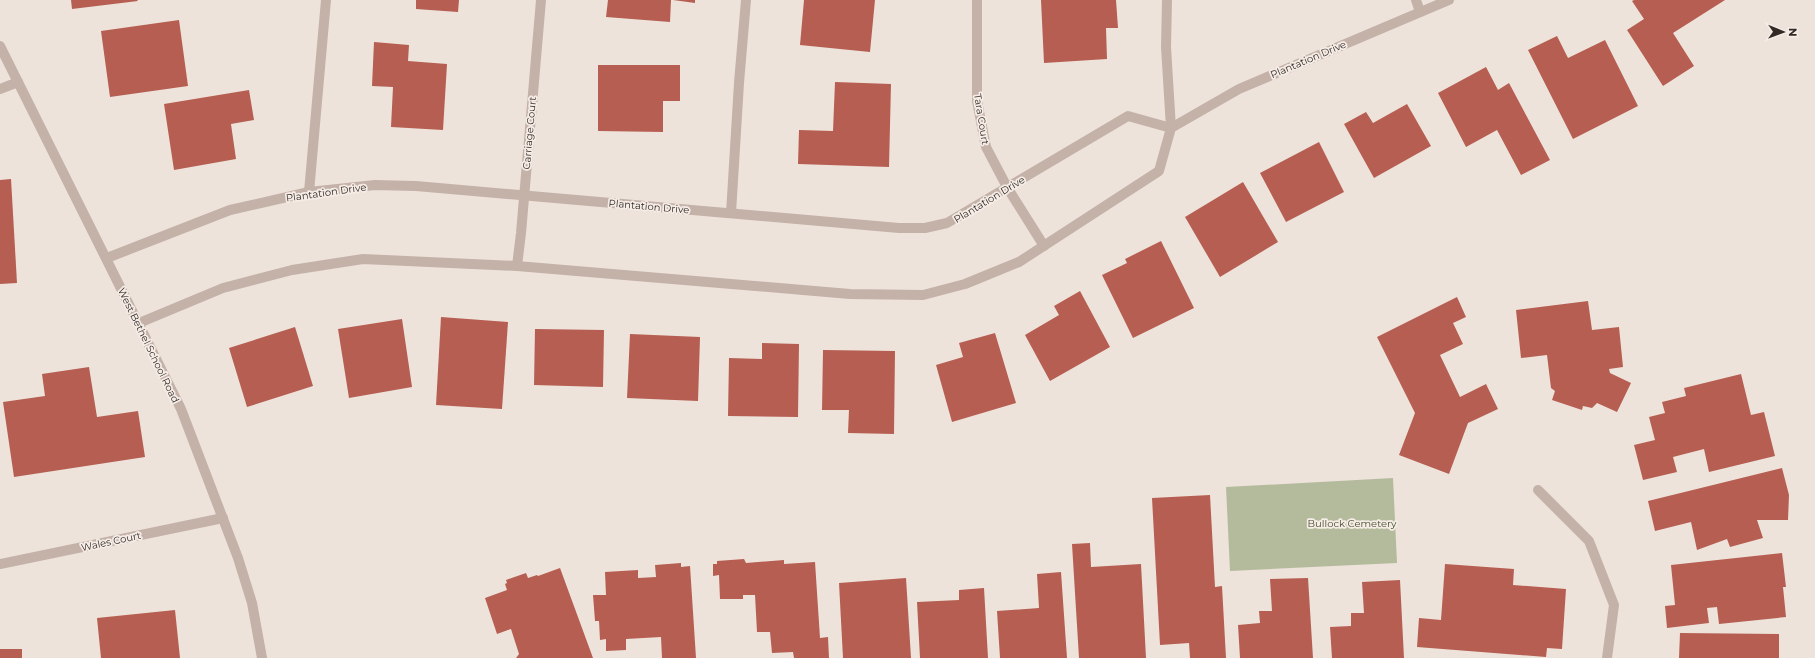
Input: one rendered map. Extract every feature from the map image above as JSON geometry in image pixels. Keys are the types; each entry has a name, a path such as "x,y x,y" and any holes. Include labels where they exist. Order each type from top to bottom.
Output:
{"street":[{"path":"309,192 326,0"},
{"name":"Carriage Court","path":"517,266 541,0"},
{"path":"731,213 746,0"},
{"name":"Tara Court","path":"977,0 977,101 986,148 1007,187 1044,246"},
{"path":"139,323 223,288 292,270 363,259 517,266 850,294 923,295 965,284 1019,262 1159,171 1171,128 1166,47 1167,0"},
{"path":"1416,0 1420,12"},
{"name":"Plantation Drive","path":"107,258 230,210 309,192 375,185 416,186 899,228 926,228 947,223 1128,116 1171,128 1239,89 1449,0"},
{"name":"West Bethel School Road","path":"0,46 181,409 238,558 252,603 262,658"},
{"path":"0,89 18,82"},
{"path":"1538,490 1589,541 1614,605 1607,658"},
{"name":"Wales Court","path":"0,564 223,518"}],"green space":[{"name":"Bullock Cemetery","path":"1393,478 1397,563 1230,571 1226,487"}],"building":[{"path":"71,0 137,0 138,1 72,9"},
{"path":"416,0 459,0 458,12 416,9"},
{"path":"608,0 671,0 670,22 606,17"},
{"path":"673,0 695,0 695,3"},
{"path":"804,0 875,0 870,52 800,45"},
{"path":"1041,0 1116,0 1118,28 1106,28 1107,59 1044,63"},
{"path":"1725,0 1673,33 1694,66 1663,86 1627,30 1644,19 1632,1"},
{"path":"179,20 188,86 110,97 101,31"},
{"path":"1557,36 1568,58 1605,40 1638,106 1573,139 1528,50"},
{"path":"374,42 409,45 408,61 447,64 443,130 391,127 393,87 372,86"},
{"path":"598,65 680,65 680,101 663,101 663,132 598,131"},
{"path":"1486,67 1498,90 1509,83 1550,160 1521,175 1497,130 1466,147 1438,93"},
{"path":"835,82 891,84 889,167 798,164 799,130 833,131"},
{"path":"249,90 254,120 231,124 236,159 174,170 164,104"},
{"path":"1407,104 1431,146 1374,178 1344,124 1366,112 1373,123"},
{"path":"1319,142 1344,192 1286,222 1260,173"},
{"path":"11,179 17,283 0,284 0,180"},
{"path":"1243,182 1278,242 1220,277 1185,217"},
{"path":"1161,241 1194,308 1133,338 1102,275 1127,263 1125,259"},
{"path":"1080,291 1110,347 1050,381 1025,335 1059,315 1054,306"},
{"path":"1457,297 1466,317 1453,323 1463,344 1440,355 1460,397 1486,384 1498,409 1468,423 1449,474 1399,455 1415,413 1377,337"},
{"path":"1588,301 1592,330 1619,327 1623,367 1609,369 1610,373 1631,383 1617,412 1597,403 1592,408 1583,406 1582,410 1552,400 1555,391 1551,388 1547,355 1521,358 1516,310"},
{"path":"441,317 508,322 502,409 436,405"},
{"path":"402,319 412,387 349,398 338,329"},
{"path":"295,327 313,386 247,407 229,348"},
{"path":"535,329 604,330 603,387 534,385"},
{"path":"995,333 1016,403 952,422 936,365 963,357 959,343"},
{"path":"630,334 700,337 698,401 627,398"},
{"path":"762,343 799,344 798,417 728,416 729,358 762,359"},
{"path":"823,350 895,351 894,434 848,433 849,410 822,410"},
{"path":"89,367 97,417 138,411 145,457 14,477 3,402 45,396 42,374"},
{"path":"1741,374 1751,415 1764,412 1775,456 1709,472 1704,449 1673,457 1677,472 1643,480 1634,445 1655,440 1649,417 1665,413 1662,402 1686,396 1684,388"},
{"path":"1782,468 1789,495 1788,520 1757,520 1763,538 1730,547 1727,539 1697,550 1691,522 1655,531 1648,501"},
{"path":"1210,495 1215,587 1222,586 1226,658 1190,658 1189,643 1160,645 1152,498"},
{"path":"1090,543 1091,567 1141,564 1146,658 1079,658 1072,544"},
{"path":"1782,553 1786,587 1783,587 1786,617 1719,624 1717,607 1707,608 1709,623 1667,628 1665,606 1675,605 1671,565"},
{"path":"744,559 746,563 784,560 784,564 815,562 820,638 828,637 829,658 794,658 793,652 772,653 770,632 757,632 755,595 743,595 743,599 720,599 719,575 713,576 713,564 717,564 717,561"},
{"path":"681,563 681,567 690,566 696,658 662,658 661,637 626,639 626,650 606,651 606,639 600,640 599,621 595,621 593,595 606,595 605,572 638,570 638,578 656,577 655,565"},
{"path":"1445,564 1514,569 1513,585 1566,589 1562,649 1547,648 1546,657 1417,647 1419,618 1441,620"},
{"path":"560,568 593,658 516,658 519,654 511,629 497,634 485,598 507,590 505,584 507,583 506,580 526,573 528,578 538,576"},
{"path":"1061,572 1067,658 1000,658 997,611 1039,608 1037,574"},
{"path":"906,578 911,658 843,658 839,583"},
{"path":"1308,578 1313,658 1240,658 1238,625 1260,623 1259,611 1272,611 1270,579"},
{"path":"1400,580 1404,658 1332,658 1330,627 1351,626 1351,613 1364,613 1362,582"},
{"path":"984,588 988,658 920,658 917,602 959,600 959,590"},
{"path":"175,610 180,658 101,658 97,618"},
{"path":"1680,633 1779,634 1779,658 1679,658"},
{"path":"0,649 22,649 22,658 0,658"}]}
